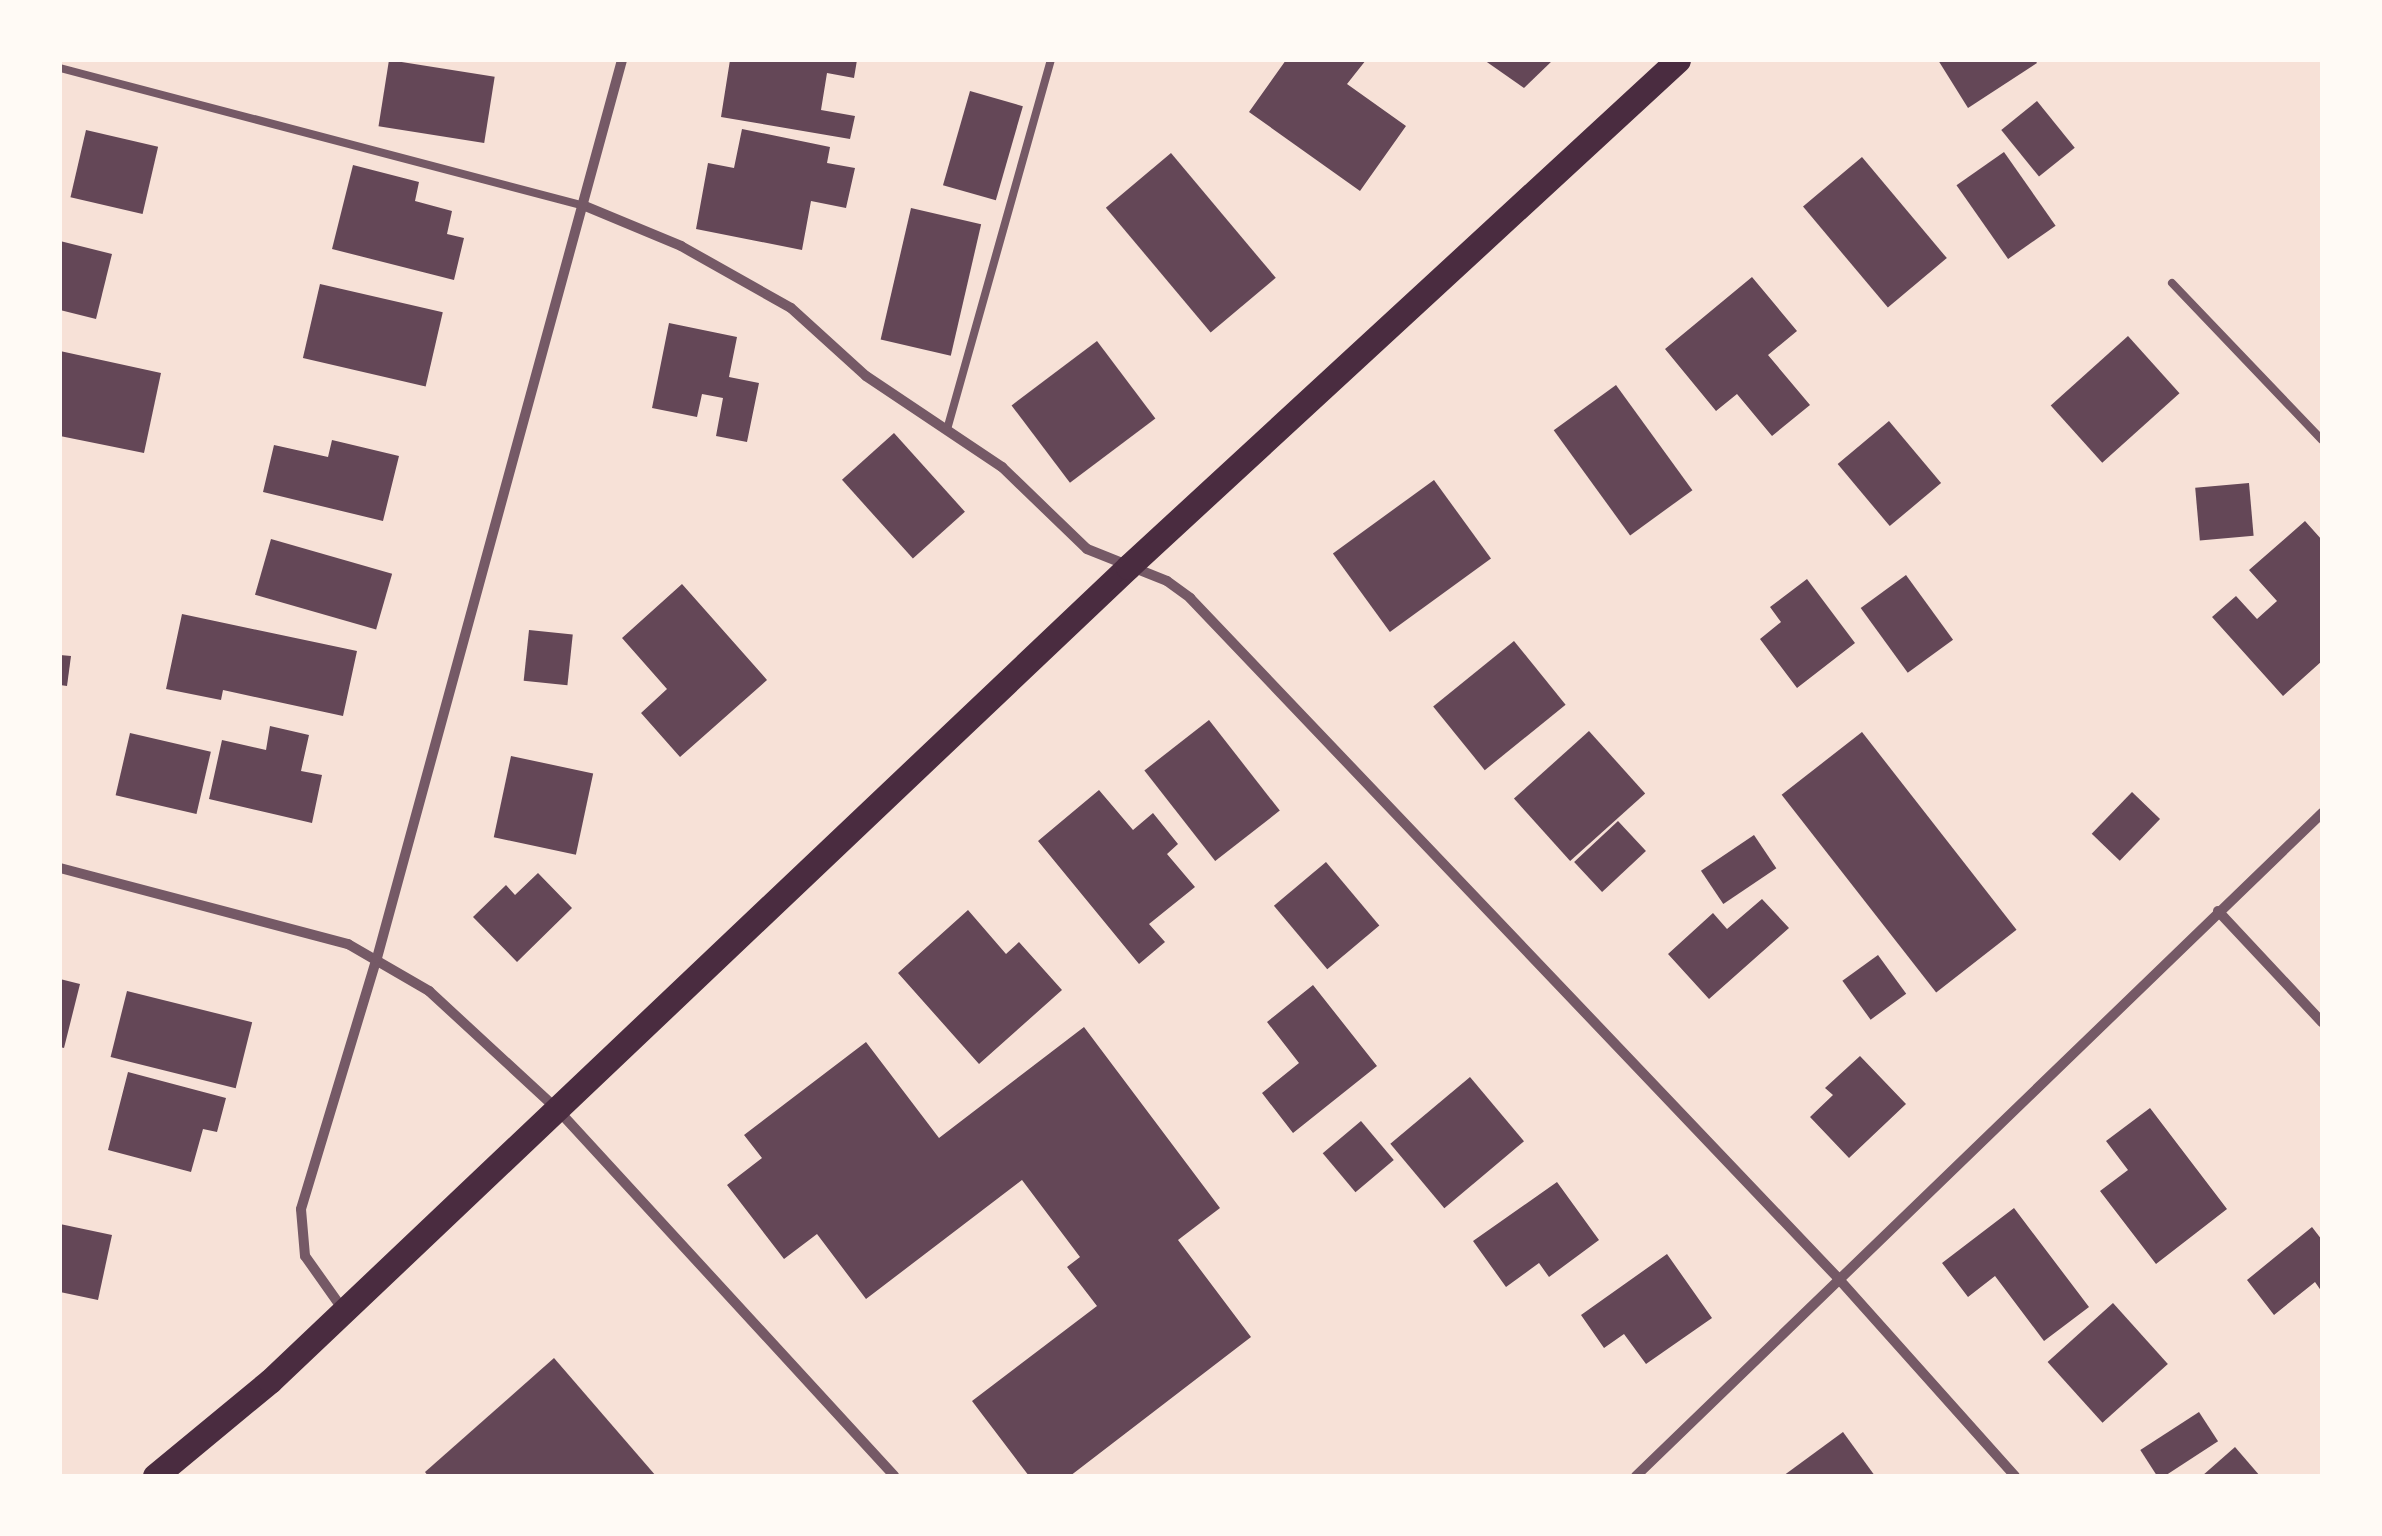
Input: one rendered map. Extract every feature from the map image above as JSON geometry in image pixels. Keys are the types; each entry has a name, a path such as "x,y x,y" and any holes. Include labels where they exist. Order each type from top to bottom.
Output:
{"main road":[{"path":"155,1476 344,1311 1128,567 1678,60"}],"street":[{"path":"344,1311 305,1256 302,1209 378,958 622,60"},
{"path":"585,206 681,246 791,308 866,376 948,426 1087,549 1190,598 1836,1278 2015,1476"},
{"path":"1636,1476 1836,1278 2322,812"},
{"path":"60,868 317,935 378,958 429,991 557,1109 894,1476"},
{"path":"2218,910 2322,1022"}],"lane":[{"path":"948,426 1051,60"},
{"path":"60,68 585,206"},
{"path":"2172,282 2322,440"}],"building":[{"path":"389,60 495,77 484,143 379,126"},
{"path":"730,60 857,60 854,78 827,73 821,110 855,116 850,139 721,117"},
{"path":"1286,60 1366,60 1347,84 1406,126 1360,191 1249,112"},
{"path":"1484,60 1553,60 1524,88"},
{"path":"1938,60 2035,60 2037,63 1968,108"},
{"path":"970,91 1023,106 996,200 943,185"},
{"path":"2037,101 2075,148 2039,177 2001,130"},
{"path":"742,129 830,147 827,163 855,168 846,208 811,201 802,250 696,229 708,163 734,168"},
{"path":"86,130 158,147 143,214 70,197"},
{"path":"2004,152 2056,226 2008,259 1956,185"},
{"path":"1171,153 1276,278 1211,333 1106,208"},
{"path":"1862,157 1947,258 1888,308 1803,206"},
{"path":"353,165 419,182 415,201 452,211 447,234 464,238 454,280 332,249"},
{"path":"911,208 981,224 951,356 881,340"},
{"path":"60,241 112,254 96,319 60,310"},
{"path":"1752,277 1797,331 1768,355 1810,405 1772,436 1737,394 1716,411 1665,349"},
{"path":"320,284 443,312 426,386 303,358"},
{"path":"669,323 737,337 729,377 759,383 747,442 716,436 723,398 702,394 697,417 652,408"},
{"path":"2128,336 2180,393 2102,463 2051,406"},
{"path":"1097,341 1155,418 1070,483 1012,405"},
{"path":"60,351 161,373 144,453 60,436"},
{"path":"1616,385 1692,490 1630,535 1554,430"},
{"path":"1889,421 1941,483 1890,526 1838,464"},
{"path":"894,433 965,512 913,559 842,480"},
{"path":"332,440 399,456 383,521 263,492 274,445 328,457"},
{"path":"1434,480 1491,558 1390,632 1333,553"},
{"path":"2249,483 2254,536 2200,541 2195,488"},
{"path":"2305,521 2322,540 2322,661 2283,696 2212,617 2236,596 2257,619 2277,601 2249,570"},
{"path":"271,539 392,574 376,629 255,595"},
{"path":"1906,575 1953,640 1908,673 1861,608"},
{"path":"1807,579 1855,643 1797,688 1760,639 1781,622 1770,607"},
{"path":"682,584 767,680 680,757 641,713 667,689 622,638"},
{"path":"182,614 357,651 343,716 223,690 221,700 166,689"},
{"path":"529,630 573,635 567,685 524,681"},
{"path":"1514,641 1566,705 1485,770 1433,706"},
{"path":"60,655 71,656 67,686 60,685"},
{"path":"1209,720 1280,811 1215,861 1144,770"},
{"path":"270,726 309,735 301,771 322,775 312,823 209,799 222,740 266,750"},
{"path":"1589,731 1645,793 1570,861 1514,799"},
{"path":"1862,732 2017,930 1936,993 1782,795"},
{"path":"130,733 211,752 196,814 116,795"},
{"path":"511,756 593,773 576,855 494,837"},
{"path":"1099,790 1133,830 1153,813 1178,844 1167,854 1195,887 1149,924 1165,942 1139,964 1038,841"},
{"path":"2132,792 2160,819 2120,861 2092,834"},
{"path":"1618,821 1646,851 1602,892 1574,862"},
{"path":"1754,835 1776,868 1723,904 1701,871"},
{"path":"1326,862 1379,926 1327,969 1274,906"},
{"path":"538,873 572,908 517,962 473,917 506,885 515,895"},
{"path":"1762,899 1789,928 1709,999 1668,954 1713,913 1727,929"},
{"path":"968,910 1006,954 1019,942 1062,990 979,1064 898,973"},
{"path":"1878,955 1906,994 1871,1020 1842,981"},
{"path":"60,979 80,984 64,1048 60,1047"},
{"path":"1313,985 1377,1066 1293,1133 1262,1093 1299,1063 1267,1022"},
{"path":"127,991 252,1022 236,1088 111,1057"},
{"path":"1084,1027 1220,1208 1178,1240 1251,1337 1070,1476 1029,1476 972,1401 1097,1306 1067,1267 1080,1257 1022,1180 866,1299 817,1234 784,1259 727,1185 762,1158 744,1135 866,1042 939,1138"},
{"path":"1860,1056 1906,1104 1849,1158 1810,1117 1833,1095 1825,1088"},
{"path":"128,1072 226,1098 217,1132 203,1129 191,1172 108,1150"},
{"path":"1470,1077 1524,1141 1444,1208 1390,1144"},
{"path":"2150,1108 2227,1209 2156,1264 2100,1191 2128,1170 2106,1141"},
{"path":"1361,1121 1394,1160 1355,1192 1323,1153"},
{"path":"1557,1182 1599,1240 1549,1277 1539,1263 1506,1287 1473,1241"},
{"path":"2014,1208 2089,1307 2044,1341 1995,1276 1968,1297 1942,1263"},
{"path":"60,1224 112,1235 98,1300 60,1292"},
{"path":"2312,1227 2322,1240 2322,1292 2315,1282 2274,1315 2247,1280"},
{"path":"1667,1254 1712,1318 1646,1364 1624,1334 1604,1348 1581,1315"},
{"path":"2113,1303 2168,1364 2102,1423 2048,1362"},
{"path":"554,1358 656,1476 428,1476 425,1472"},
{"path":"2199,1412 2218,1441 2165,1476 2157,1476 2140,1450"},
{"path":"1843,1432 1875,1476 1783,1476"},
{"path":"2235,1447 2260,1476 2202,1476"}]}
